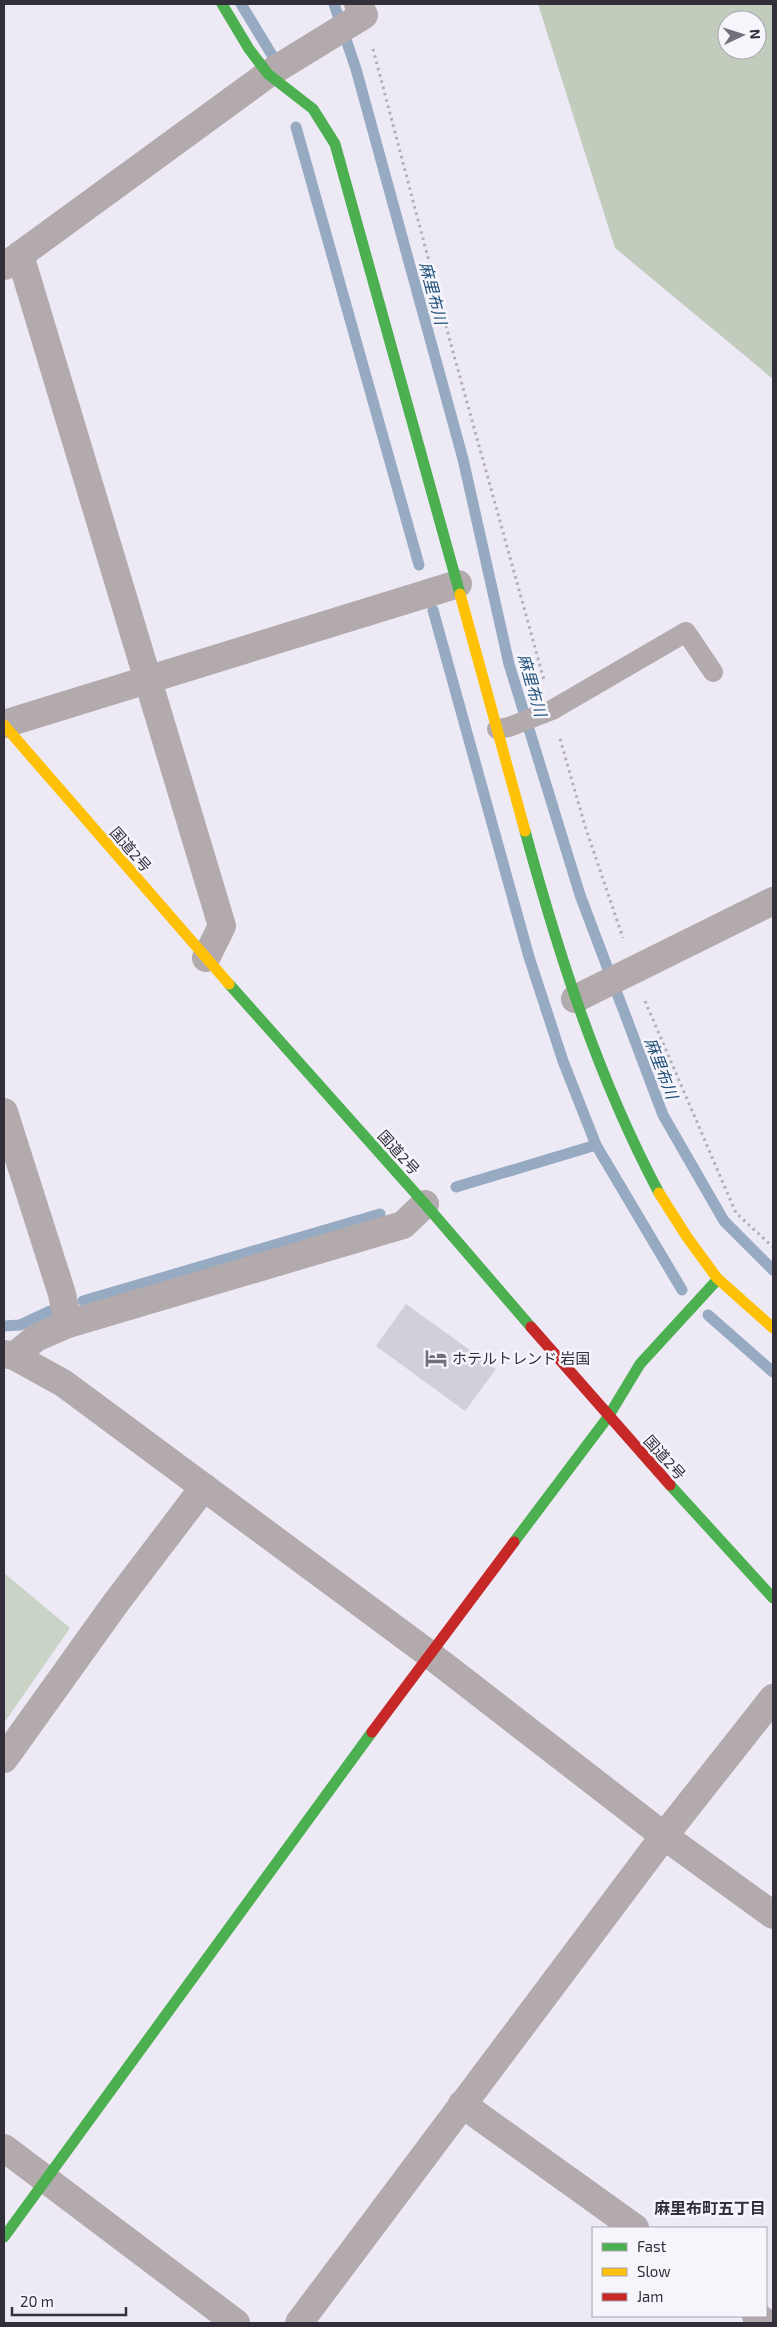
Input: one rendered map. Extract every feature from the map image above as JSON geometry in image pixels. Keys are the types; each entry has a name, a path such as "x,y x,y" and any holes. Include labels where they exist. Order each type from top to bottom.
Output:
{"main road":[{"path":"222,4 249,49 268,74 313,109 335,144 354,206 458,584 503,728 546,909 574,999 615,1107 674,1217 718,1279 773,1328"},
{"name":"国道2号","path":"4,724 206,958 425,1204 608,1417 773,1598"},
{"path":"4,2238 429,1654 608,1417 640,1364 718,1279"}],"street":[{"path":"206,958 222,926 147,679 12,261 268,74 326,38 359,13"},
{"path":"4,724 458,584"},
{"path":"574,999 773,901"},
{"path":"4,1112 62,1294 68,1324"},
{"path":"425,1204 403,1225 398,1227 68,1324 36,1338 9,1355 63,1384 429,1654 664,1836 773,1916"},
{"path":"4,1759 115,1604 204,1488"},
{"path":"299,2323 664,1836 773,1698"},
{"path":"462,2104 634,2227"},
{"path":"4,2148 236,2323"}],"lane":[{"path":"503,728 547,712 686,632 713,672"}],"path":[{"path":"359,13 450,340 547,712 630,972 736,1213 773,1247"}],"green space":[{"path":"538,4 773,4 773,379 615,248"},
{"path":"4,1573 70,1628 4,1723"}],"building":[{"name":"ホテルトレンド 岩国","path":"406,1304 496,1369 465,1411 376,1346"}],"waterway":[{"path":"241,4 275,60"},
{"name":"麻里布川","path":"334,4 356,69 463,459 509,664 580,895 663,1115 724,1221 773,1270"},
{"path":"296,127 419,565"},
{"path":"433,610 529,957 563,1061 596,1145 682,1290"},
{"path":"456,1187 596,1145"},
{"path":"83,1301 380,1214"},
{"path":"4,1326 20,1325 50,1311"},
{"path":"708,1315 773,1372"}],"traffic: fast":[{"path":"222,4 249,49 268,74 313,109 335,144 460,594"},
{"path":"525,831 566,970 582,1016 617,1106 659,1193"},
{"path":"229,984 425,1204 531,1327"},
{"path":"514,1542 608,1417 640,1364 718,1279"},
{"path":"670,1485 773,1598"},
{"path":"4,2237 372,1732"}],"traffic: slow":[{"path":"460,594 525,831"},
{"path":"4,725 229,984"},
{"path":"659,1193 687,1237 717,1278 773,1328"}],"traffic: jam":[{"path":"531,1327 670,1485"},
{"path":"372,1732 514,1542"}],"place":[{"name":"ホテルトレンド 岩国","path":"436,1358"}],"district":[{"name":"麻里布町五丁目","path":"710,2207"}]}
